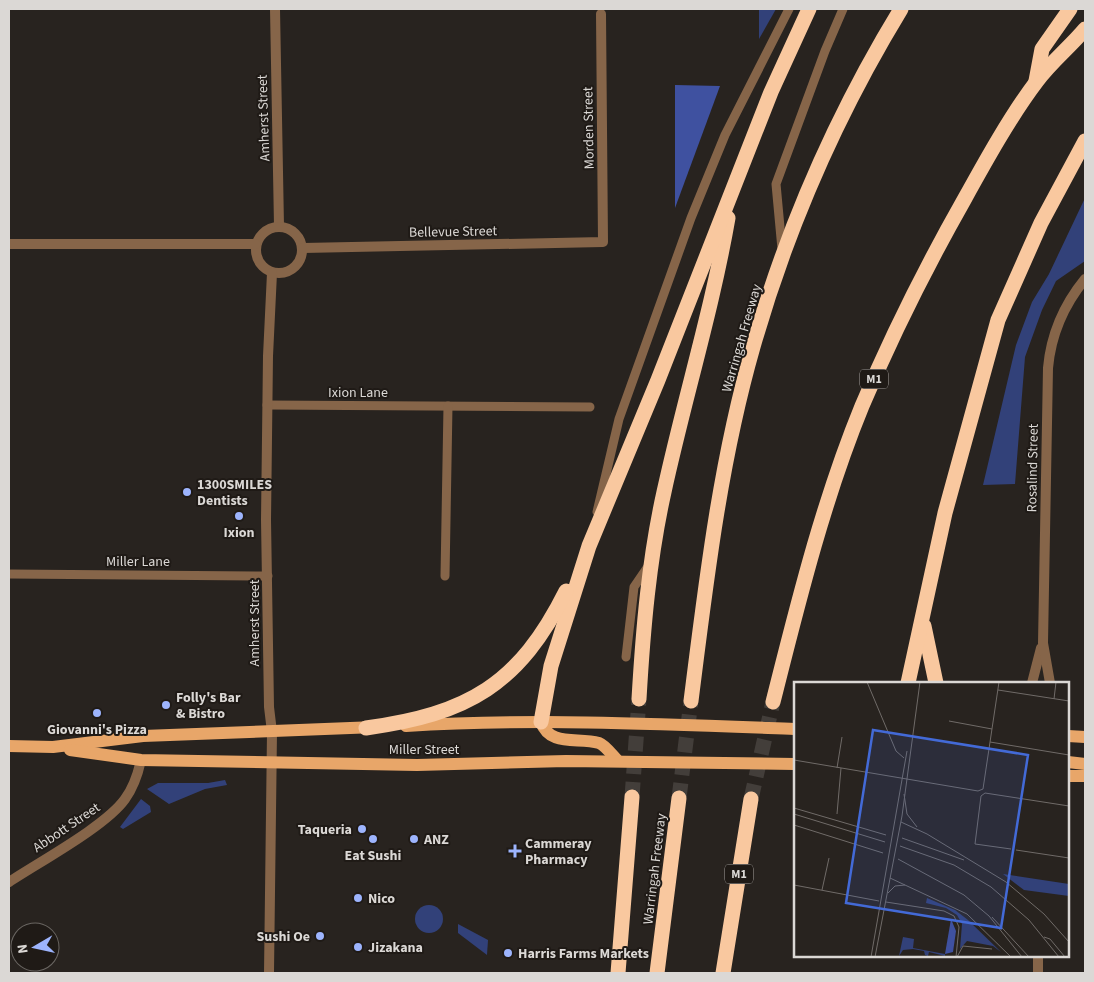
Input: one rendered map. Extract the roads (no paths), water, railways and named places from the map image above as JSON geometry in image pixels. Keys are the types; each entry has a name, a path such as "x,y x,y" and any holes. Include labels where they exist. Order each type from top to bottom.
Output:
{"highway":[{"path":"541,722 551,666 589,546 662,371 771,92 809,9"},
{"name":"Warringah Freeway","path":"691,701 712,541 730,444 753,348 782,257 814,175 850,99 901,9"},
{"name":"M1","path":"1036,82 1042,49 1070,9"},
{"name":"M1","path":"773,702 808,571 835,481 862,407 931,257 979,173 1036,82 1051,64 1068,50 1085,29"},
{"path":"908,682 945,513 998,320 1041,224 1085,141"},
{"path":"640,699 643,630 663,494 695,358 719,271 735,182"},
{"path":"366,728 420,718 464,703 508,676 543,632 589,546"},
{"path":"923,618 929,656 936,682"},
{"path":"618,973 632,797"},
{"name":"Warringah Freeway","path":"657,973 679,798"},
{"name":"M1","path":"723,973 751,799"}],"main road":[{"name":"Miller Street","path":"53,747 143,736 473,722 598,722 794,729"},
{"path":"541,722 547,734 556,738 598,743 618,762"},
{"path":"1069,736 1085,738"},
{"name":"Miller Street","path":"9,746 53,747 141,760 425,765 598,762 794,764"},
{"path":"1069,762 1085,764"},
{"path":"1069,776 1085,776"}],"street":[{"name":"Amherst Street","path":"275,9 280,226"},
{"name":"Morden Street","path":"601,14 603,242"},
{"path":"280,226 293,231 300,240 302,248 301,260 296,267 285,273 272,273 262,266 258,260 256,244 265,231 280,226"},
{"name":"Bellevue Street","path":"302,248 603,242"},
{"path":"9,244 256,244"},
{"name":"Amherst Street","path":"269,973 272,732 269,707 267,405 272,273"},
{"name":"Rosalind Street","path":"1050,682 1043,643 1048,368 1050,347 1070,298 1085,279"},
{"name":"Rosalind Street","path":"1032,682 1043,643"},
{"name":"Abbott Street","path":"9,882 106,819 124,801 133,787 141,760"},
{"path":"1038,957 1038,973"}],"lane":[{"path":"589,546 619,419 691,218 725,135 789,9"},
{"path":"782,257 776,184 825,51 843,9"},
{"name":"Ixion Lane","path":"267,405 590,407"},
{"path":"445,576 448,406"},
{"path":"626,657 634,587 654,558"},
{"name":"Miller Lane","path":"9,574 268,576"}],"tunnel":[{"path":"632,797 639,699"},
{"path":"679,798 691,701"},
{"path":"751,799 773,702"}],"place":[{"name":"1300SMILES Dentists","path":"187,492"},
{"name":"Ixion","path":"239,516"},
{"name":"Folly's Bar & Bistro","path":"166,705"},
{"name":"Giovanni's Pizza","path":"97,713"},
{"name":"Taqueria","path":"362,829"},
{"name":"Eat Sushi","path":"373,839"},
{"name":"ANZ","path":"414,839"},
{"name":"Cammeray Pharmacy","path":"515,851"},
{"name":"Nico","path":"358,898"},
{"name":"Sushi Oe","path":"320,936"},
{"name":"Jizakana","path":"358,947"},
{"name":"Harris Farms Markets","path":"508,953"}]}
